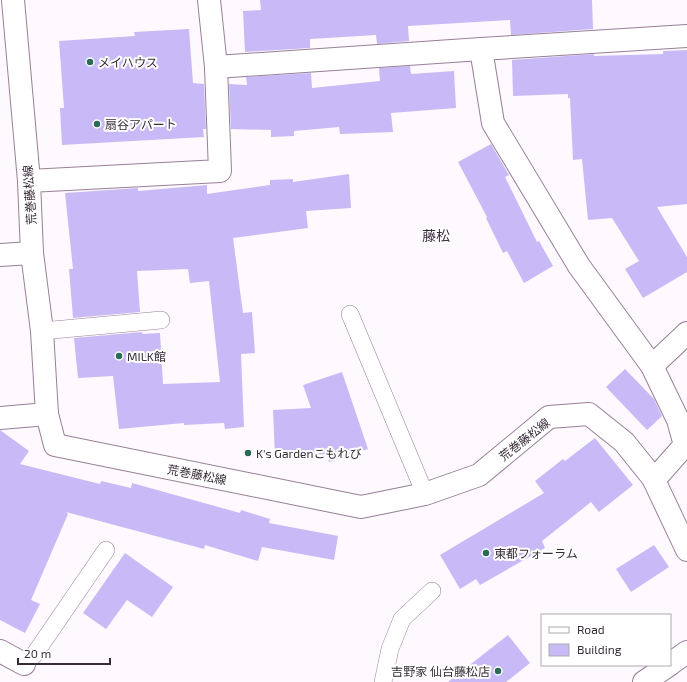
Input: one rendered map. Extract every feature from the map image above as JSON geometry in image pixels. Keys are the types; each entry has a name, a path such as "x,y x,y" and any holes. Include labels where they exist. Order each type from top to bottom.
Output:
{"street":[{"name":"荒巻藤松線","path":"13,0 29,181 32,252 42,331 47,414 55,445 361,507 425,494 479,475 549,417 589,414 624,442 654,480 687,550"},
{"path":"29,181 220,171 216,67 209,0"},
{"path":"216,67 687,36"},
{"path":"481,49 493,123 579,266 652,366 678,420 685,445 654,480"},
{"path":"0,255 32,252"},
{"path":"652,366 687,333"},
{"path":"0,418 47,414"},
{"path":"0,651 24,664"},
{"path":"671,664 687,652"},
{"path":"644,682 668,666"}],"lane":[{"path":"350,314 425,494"},
{"path":"42,331 161,320"},
{"path":"24,664 34,655 106,550"},
{"path":"383,682 390,649 402,619 432,591"}],"building":[{"path":"260,0 592,0 593,29 511,35 510,20 408,26 409,41 377,44 376,35 310,39 310,48 245,52 243,11 261,10"},
{"path":"189,29 193,83 204,84 206,129 203,129 204,137 62,145 60,108 64,108 59,41 135,36 134,32"},
{"path":"687,50 687,204 657,207 687,257 687,272 643,298 625,269 639,261 612,218 588,220 582,159 573,160 570,98 568,98 568,94 513,96 512,60 594,54 594,56 663,54 663,51"},
{"path":"410,66 411,74 454,71 456,108 391,113 393,132 340,134 339,127 294,131 294,136 271,137 271,130 231,129 229,84 247,85 246,77 311,73 312,88 380,81 379,68"},
{"path":"491,144 509,175 505,177 537,242 539,241 553,266 524,283 507,251 503,253 486,218 487,217 458,162"},
{"path":"349,174 351,208 306,211 308,228 233,238 243,313 252,312 255,353 241,354 244,427 225,429 224,423 184,425 184,423 119,429 113,376 78,378 74,338 142,332 142,334 160,333 163,384 220,382 209,281 190,283 188,269 137,271 140,312 73,318 69,269 73,269 65,193 138,188 138,191 207,185 207,194 270,185 270,180 293,179 293,182"},
{"path":"625,369 654,399 662,416 647,430 606,387"},
{"path":"342,372 368,449 329,462 326,454 275,457 273,410 311,408 303,385"},
{"path":"0,430 29,451 20,464 100,484 101,481 131,488 132,483 240,513 241,510 270,519 269,523 338,536 334,560 262,547 258,561 205,545 204,549 66,512 68,514 31,600 40,604 25,633 0,620"},
{"path":"595,438 633,485 599,512 591,502 542,541 545,548 480,585 476,579 460,589 440,555 544,493 535,481 563,459 565,461"},
{"path":"654,545 669,567 631,592 616,569"},
{"path":"125,553 173,587 152,617 127,600 106,629 83,613"},
{"path":"508,635 530,663 506,682 448,682"}],"place":[{"name":"メイハウス","path":"90,62"},
{"name":"扇谷アパート","path":"97,124"},
{"name":"MILK館","path":"119,356"},
{"name":"K's Gardenこもれび","path":"248,453"},
{"name":"東都フォーラム","path":"486,553"},
{"name":"吉野家 仙台藤松店","path":"498,671"}],"district":[{"name":"藤松","path":"436,235"}]}
